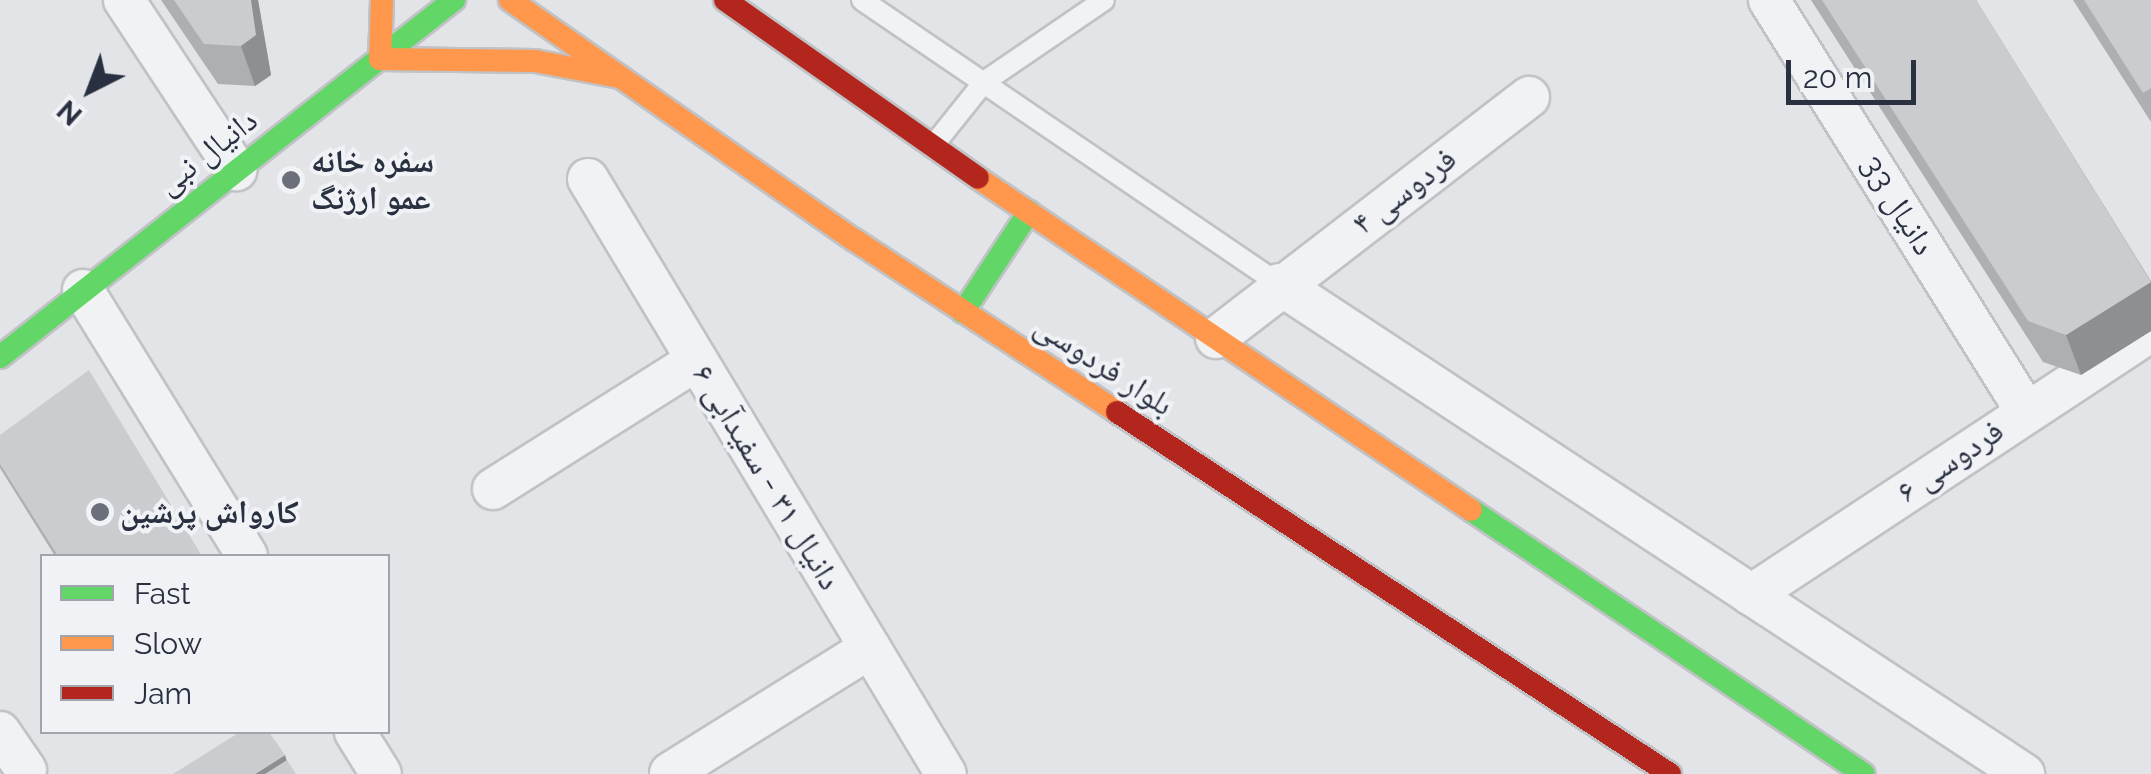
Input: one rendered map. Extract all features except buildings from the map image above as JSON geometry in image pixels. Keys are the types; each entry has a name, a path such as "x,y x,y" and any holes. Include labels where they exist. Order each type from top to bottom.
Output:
{"main road":[{"path":"382,0 380,59 534,61 620,77"},
{"name":"دانیال نبی","path":"0,357 454,0"},
{"name":"بلوار فردوسی","path":"510,0 963,312 1670,774"},
{"path":"725,0 932,148 1864,774"},
{"path":"963,312 1028,212"}],"street":[{"path":"124,0 236,170"},
{"name":"دانیال 33","path":"1770,0 2026,410"},
{"name":"فردوسی ۴","path":"1216,338 1279,284 1529,97"},
{"name":"دانیال ۳۱ - سفیدآبی ۶","path":"588,179 946,774"},
{"path":"1279,284 2024,774"},
{"path":"83,290 247,554"},
{"name":"فردوسی ۶","path":"1751,595 2151,330"},
{"path":"493,489 697,360"},
{"path":"670,773 870,648"},
{"path":"0,732 26,770"},
{"path":"356,734 381,774"}],"lane":[{"path":"862,0 1279,284"},
{"path":"932,148 984,82 1104,0"}],"traffic: fast":[{"path":"0,357 454,0"},
{"path":"963,312 1029,212"},
{"path":"1471,510 1864,774"}],"traffic: slow":[{"path":"382,0 380,59 535,61 620,77"},
{"path":"510,0 853,239 1117,412"},
{"path":"978,178 1471,510"}],"traffic: jam":[{"path":"725,0 978,178"},
{"path":"1117,412 1670,774"}],"place":[{"name":"سفره خانه عمو ارژنگ","path":"291,180"},
{"name":"کارواش پرشین","path":"100,512"}]}
